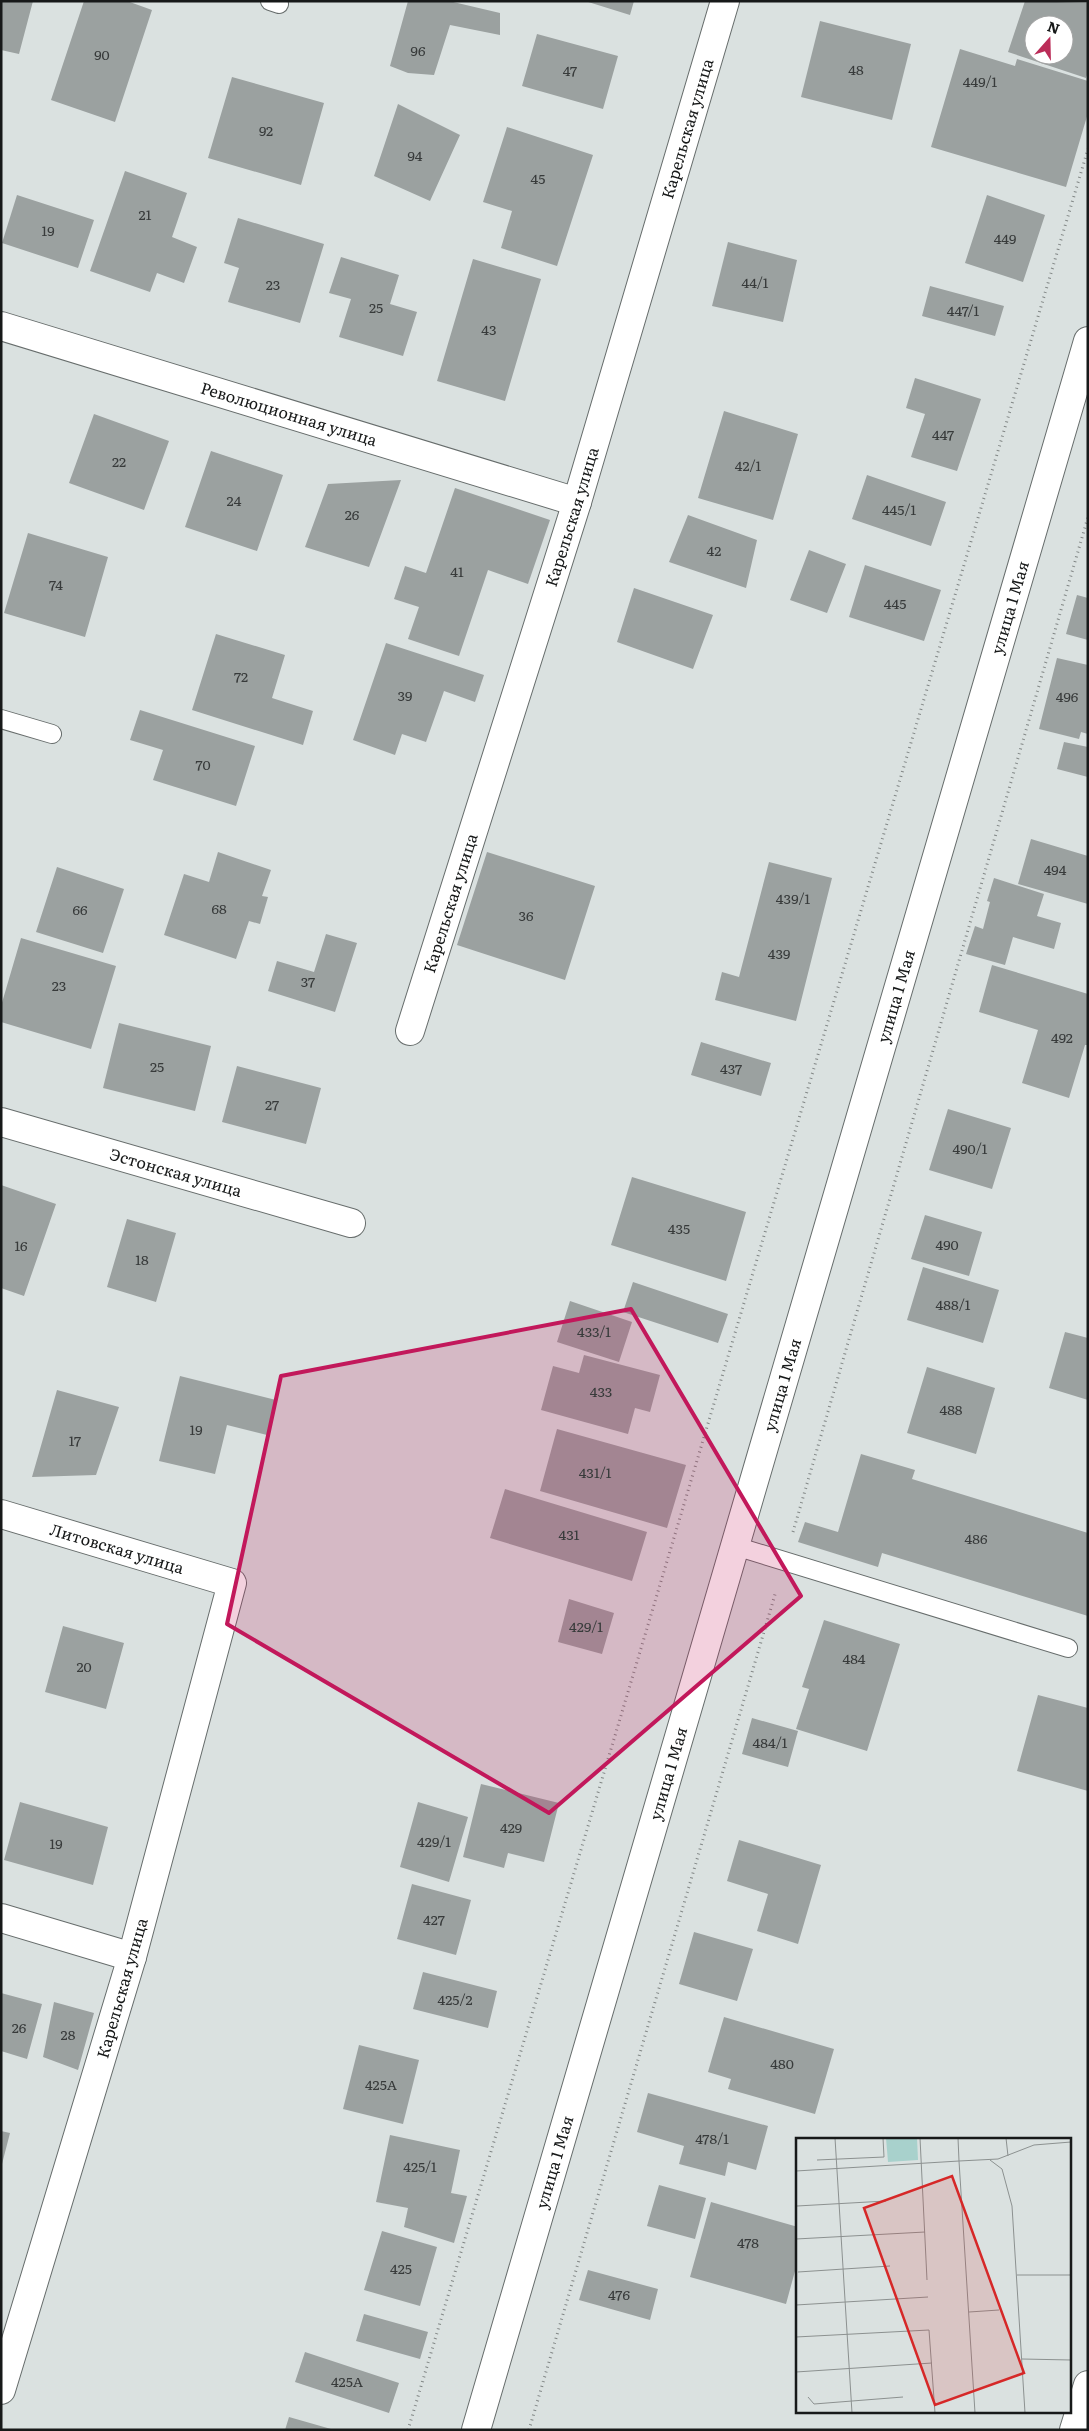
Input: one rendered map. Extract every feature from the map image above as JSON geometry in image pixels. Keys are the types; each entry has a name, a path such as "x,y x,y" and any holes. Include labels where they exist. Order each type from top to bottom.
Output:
{"street":[{"name":"Карельская улица","path":"410,1031 577,502 725,1"},
{"name":"Революционная улица","path":"1,326 577,502"},
{"name":"улица 1 Мая","path":"476,2430 1088,341"},
{"name":"Эстонская улица","path":"1,1122 351,1223"},
{"name":"Литовская улица","path":"1,1514 232,1583"},
{"name":"Карельская улица","path":"1,2390 132,1957 232,1583"},
{"path":"1,1918 132,1957"},
{"path":"1074,2430 1088,2385"}],"lane":[{"path":"1,719 52,734"},
{"path":"735,1546 1068,1648"}],"path":[{"path":"408,2430 1088,149"},
{"path":"529,2430 785,1562 1088,517"}],"highlighted area":[{"path":"631,1309 801,1596 549,1813 227,1624 281,1376"}],"building":[{"path":"1,1 33,1 19,54 1,50"},
{"path":"84,1 127,1 152,10 115,122 51,100"},
{"path":"408,1 449,1 500,13 500,35 450,25 434,75 408,73 390,66"},
{"path":"585,1 634,1 630,15"},
{"path":"1025,1 1088,3 1088,72 1086,78 1047,65 1074,65 1074,15 1024,15 1024,57 1008,52"},
{"path":"820,21 911,44 892,120 801,97"},
{"path":"537,34 618,56 603,109 522,86"},
{"path":"960,49 1015,66 1017,59 1024,61 1024,65 1036,65 1088,81 1088,113 1066,187 931,147"},
{"path":"232,77 324,103 301,185 208,158"},
{"path":"398,104 460,135 430,201 374,176"},
{"path":"507,127 593,155 557,266 501,248 512,211 483,202"},
{"path":"125,171 187,193 172,237 197,247 184,283 157,273 150,292 90,271"},
{"path":"17,195 94,220 78,268 2,243"},
{"path":"987,195 1045,215 1023,282 965,263"},
{"path":"238,218 324,244 300,323 228,302 239,268 224,263"},
{"path":"728,242 797,260 783,322 712,306"},
{"path":"341,257 399,275 390,304 417,312 403,356 339,337 351,299 329,293"},
{"path":"473,259 541,279 505,401 437,381"},
{"path":"930,286 1004,306 995,336 922,316"},
{"path":"915,378 981,399 957,471 911,457 925,414 906,408"},
{"path":"724,411 798,434 773,520 698,498"},
{"path":"94,414 169,441 144,510 69,483"},
{"path":"211,451 283,475 257,551 185,527"},
{"path":"867,475 946,502 931,546 852,519"},
{"path":"401,480 369,567 305,547 328,484"},
{"path":"455,488 550,520 528,584 488,570 459,656 408,639 419,607 394,599 405,566 426,573"},
{"path":"688,515 757,540 746,588 669,562"},
{"path":"28,533 108,557 85,637 4,613"},
{"path":"809,550 846,564 827,613 790,600"},
{"path":"865,565 941,590 924,641 849,617"},
{"path":"634,588 713,615 693,669 617,642"},
{"path":"1077,595 1088,598 1088,640 1066,634"},
{"path":"216,634 285,655 272,698 313,711 303,745 192,710"},
{"path":"386,643 484,675 475,702 444,691 426,742 402,734 395,755 353,740"},
{"path":"1057,658 1088,665 1088,734 1081,732 1079,739 1039,729"},
{"path":"140,710 255,746 236,806 153,780 163,750 130,740"},
{"path":"1064,742 1088,747 1088,777 1057,769"},
{"path":"1031,839 1088,856 1088,904 1018,884"},
{"path":"218,852 271,870 262,896 268,897 260,924 249,921 236,959 164,935 184,874 209,882"},
{"path":"487,852 595,886 565,980 457,945"},
{"path":"769,862 832,878 796,1021 715,1000 722,972 739,977"},
{"path":"57,867 124,889 103,953 36,932"},
{"path":"994,878 1044,894 1037,916 1061,923 1054,949 1013,937 1005,965 966,954 975,926 983,929 990,902 987,901"},
{"path":"326,934 357,943 335,1012 268,991 277,961 314,972"},
{"path":"21,938 116,966 91,1049 1,1022 1,1006"},
{"path":"992,965 1088,994 1088,1045 1085,1045 1069,1098 1022,1083 1038,1030 979,1012"},
{"path":"119,1023 211,1046 195,1111 103,1088"},
{"path":"701,1042 771,1063 761,1096 691,1075"},
{"path":"237,1066 321,1088 306,1144 222,1122"},
{"path":"948,1109 1011,1128 992,1189 929,1170"},
{"path":"632,1177 746,1212 726,1281 611,1245"},
{"path":"1,1185 56,1204 24,1296 1,1288"},
{"path":"925,1215 982,1232 969,1276 911,1259"},
{"path":"127,1219 176,1233 156,1302 107,1287"},
{"path":"923,1267 999,1290 983,1343 907,1320"},
{"path":"633,1282 728,1314 718,1343 623,1312"},
{"path":"570,1301 632,1322 619,1362 557,1342"},
{"path":"1065,1332 1088,1338 1088,1400 1049,1388"},
{"path":"584,1355 660,1375 650,1412 635,1408 628,1434 541,1410 553,1366 579,1373"},
{"path":"927,1367 995,1388 976,1454 907,1433"},
{"path":"180,1376 276,1400 267,1435 227,1425 215,1474 159,1461"},
{"path":"57,1390 119,1407 96,1475 32,1477"},
{"path":"557,1429 686,1465 667,1528 540,1491"},
{"path":"861,1454 915,1470 912,1479 1088,1533 1088,1616 882,1553 878,1567 798,1542 805,1522 838,1532"},
{"path":"505,1489 647,1532 632,1581 490,1538"},
{"path":"569,1599 614,1613 602,1654 558,1642"},
{"path":"824,1620 900,1644 867,1751 796,1729 809,1689 802,1687"},
{"path":"63,1626 124,1643 106,1709 45,1692"},
{"path":"1038,1695 1088,1708 1088,1791 1017,1771"},
{"path":"752,1718 798,1731 788,1767 742,1754"},
{"path":"481,1784 559,1803 544,1862 508,1853 504,1868 463,1857"},
{"path":"20,1802 108,1827 93,1885 4,1860"},
{"path":"418,1802 468,1817 449,1882 400,1867"},
{"path":"739,1840 821,1865 798,1944 757,1931 768,1894 727,1881"},
{"path":"412,1884 471,1900 456,1955 397,1939"},
{"path":"694,1932 753,1949 737,2001 679,1984"},
{"path":"423,1972 497,1991 488,2028 413,2009"},
{"path":"1,1993 42,2004 27,2059 1,2051"},
{"path":"54,2002 94,2013 78,2070 43,2057"},
{"path":"724,2017 834,2049 815,2114 728,2089 731,2079 708,2072"},
{"path":"359,2045 419,2060 403,2124 343,2109"},
{"path":"648,2093 768,2126 756,2170 728,2162 725,2176 679,2164 684,2146 637,2132"},
{"path":"1,2131 10,2133 2,2164 1,2164"},
{"path":"390,2135 460,2150 451,2193 467,2196 454,2243 404,2227 408,2208 376,2202"},
{"path":"659,2185 706,2198 695,2239 647,2226"},
{"path":"711,2202 796,2226 796,2267 786,2304 690,2277"},
{"path":"382,2231 437,2247 420,2306 364,2290"},
{"path":"588,2270 658,2289 650,2320 579,2300"},
{"path":"364,2314 428,2332 420,2359 356,2341"},
{"path":"305,2352 399,2383 389,2413 295,2382"},
{"path":"289,2417 331,2429 285,2430"}]}
